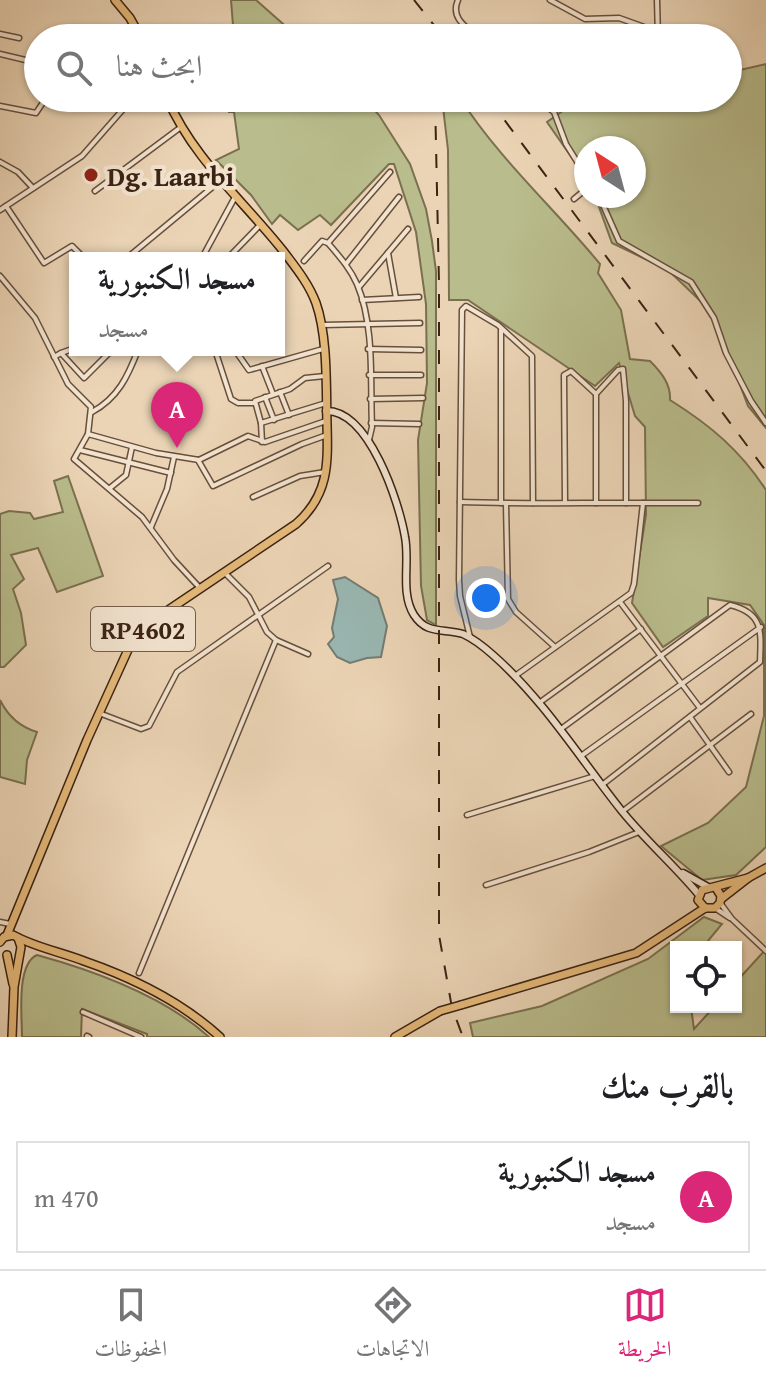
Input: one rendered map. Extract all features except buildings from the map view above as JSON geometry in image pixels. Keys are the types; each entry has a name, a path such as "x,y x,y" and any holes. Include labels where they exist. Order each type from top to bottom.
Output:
{"main road":[{"path":"115,0 133,24"},
{"name":"RP4602","path":"174,112 181,127 221,180 282,252"},
{"name":"RP4602","path":"12,1037 14,987 7,945 12,921 132,641 161,615 302,519 311,509 327,472 321,325 310,290 285,256"},
{"path":"326,407 344,413 359,427 385,475 403,527 407,548 408,593 413,613 426,629 454,632 470,638 515,676 639,832 680,871 705,908"},
{"path":"395,1037 440,1011 636,953 705,908 719,904 748,878 766,868"},
{"path":"680,871 712,887 719,904"},
{"path":"685,920 698,898 712,887 748,878"},
{"path":"7,945 46,948 86,961 166,997 220,1037"}],"street":[{"path":"458,0 454,7 456,17 464,24"},
{"path":"550,0 585,19 619,18 633,24"},
{"path":"657,0 658,24"},
{"path":"0,34 19,38"},
{"path":"0,54 24,60"},
{"path":"0,106 24,111"},
{"path":"0,210 87,151 119,112"},
{"path":"554,112 574,157"},
{"path":"95,191 181,127"},
{"path":"0,162 18,172 33,188"},
{"path":"328,243 390,172"},
{"path":"134,252 221,180"},
{"path":"207,252 235,196"},
{"path":"346,264 399,197"},
{"path":"6,206 44,263 73,246 78,252"},
{"path":"604,208 619,241 691,282 714,318 726,353 766,423"},
{"path":"234,252 261,224"},
{"path":"359,287 408,229"},
{"path":"304,261 322,241 328,243 346,264 359,287 368,349 371,423 368,441"},
{"path":"388,253 397,298"},
{"path":"0,276 35,318 68,384 89,403 92,412 88,434 74,459 151,527 174,560 201,589"},
{"path":"361,300 419,297"},
{"path":"470,638 460,596 462,310 466,306 501,328 532,356 533,503"},
{"path":"321,325 420,323"},
{"path":"501,328 503,504 508,599 516,612 555,647"},
{"path":"239,356 248,370 323,349"},
{"path":"368,349 421,350"},
{"path":"54,357 69,350"},
{"path":"61,353 84,378 106,356"},
{"path":"92,412 123,385 135,356"},
{"path":"217,356 231,399 238,403 254,403 305,378 325,376"},
{"path":"262,366 273,394"},
{"path":"596,503 596,394 618,370 624,370 626,503"},
{"path":"565,503 566,373 571,371 596,394"},
{"path":"369,375 421,375"},
{"path":"280,392 289,415"},
{"path":"265,397 274,420"},
{"path":"370,399 423,398"},
{"path":"254,403 261,423 262,442"},
{"path":"261,423 326,407"},
{"path":"88,434 174,457 198,460 250,435 262,442 327,421"},
{"path":"371,423 419,424"},
{"path":"198,460 213,486 327,435"},
{"path":"110,488 124,477 132,446"},
{"path":"79,450 171,473"},
{"path":"151,527 174,457"},
{"path":"253,497 300,476 327,472"},
{"path":"460,502 698,503"},
{"path":"515,676 631,593 643,503"},
{"path":"99,713 141,729 149,726 177,672 328,566"},
{"path":"225,573 249,597 267,632 276,640 308,654"},
{"path":"620,602 701,708"},
{"path":"560,730 730,605 746,609 761,627 760,662 602,785"},
{"path":"581,756 761,627"},
{"path":"539,703 641,629"},
{"path":"139,973 276,640"},
{"path":"623,812 751,714"},
{"path":"690,717 729,772"},
{"path":"467,815 595,776"},
{"path":"486,885 589,852 639,832"},
{"path":"719,904 766,951"},
{"path":"0,922 12,921"},
{"path":"83,1012 141,1037"}],"green space":[{"path":"231,0 256,0 283,24 233,24"},
{"path":"766,64 766,428 748,406 713,313 668,270 612,243 599,208 646,208 646,136 574,136 574,161 547,122 561,112 742,112 742,70"},
{"path":"234,112 376,112 410,164 426,209 436,271 436,625 427,620 421,586 418,440 427,383 426,304 416,232 394,164 389,164 331,225 320,215 298,230 280,215 272,224 251,195 216,160 239,149"},
{"path":"444,112 470,112 509,163 600,264 598,273 621,310 630,359 650,361 664,379 670,400 723,439 766,490 766,847 736,875 702,880 661,846 708,823 746,787 764,716 764,625 750,605 708,598 708,616 663,647 632,603 646,515 645,427 635,416 619,363 595,386 468,300 449,300 448,150"},
{"path":"68,476 103,576 57,592 38,548 11,555 24,579 13,589 26,645 4,667 0,667 0,514 9,511 30,513 34,519 63,512 54,481"},
{"path":"0,700 15,720 37,732 27,760 25,784 0,777"},
{"path":"704,917 722,924 708,941 672,941"},
{"path":"670,942 670,1013 692,1013 694,1029 709,1013 742,1013 742,975 766,949 766,1037 473,1037 470,1023 542,1006 648,959"},
{"path":"37,955 82,969 150,997 209,1037 147,1037 147,1034 82,1009 81,1037 22,1037 23,979 30,960"}],"water":[{"path":"345,577 378,598 387,626 381,657 350,663 337,657 328,644 334,637 332,628 338,599 333,580"}],"railway":[{"path":"414,0 433,24"},
{"path":"435,112 439,284 439,935 452,1008 463,1037"},
{"path":"498,112 766,471"}],"place":[{"name":"Dg. Laarbi","path":"91,175"},
{"name":"مسجد الكنبورية","path":"177,448"}]}
